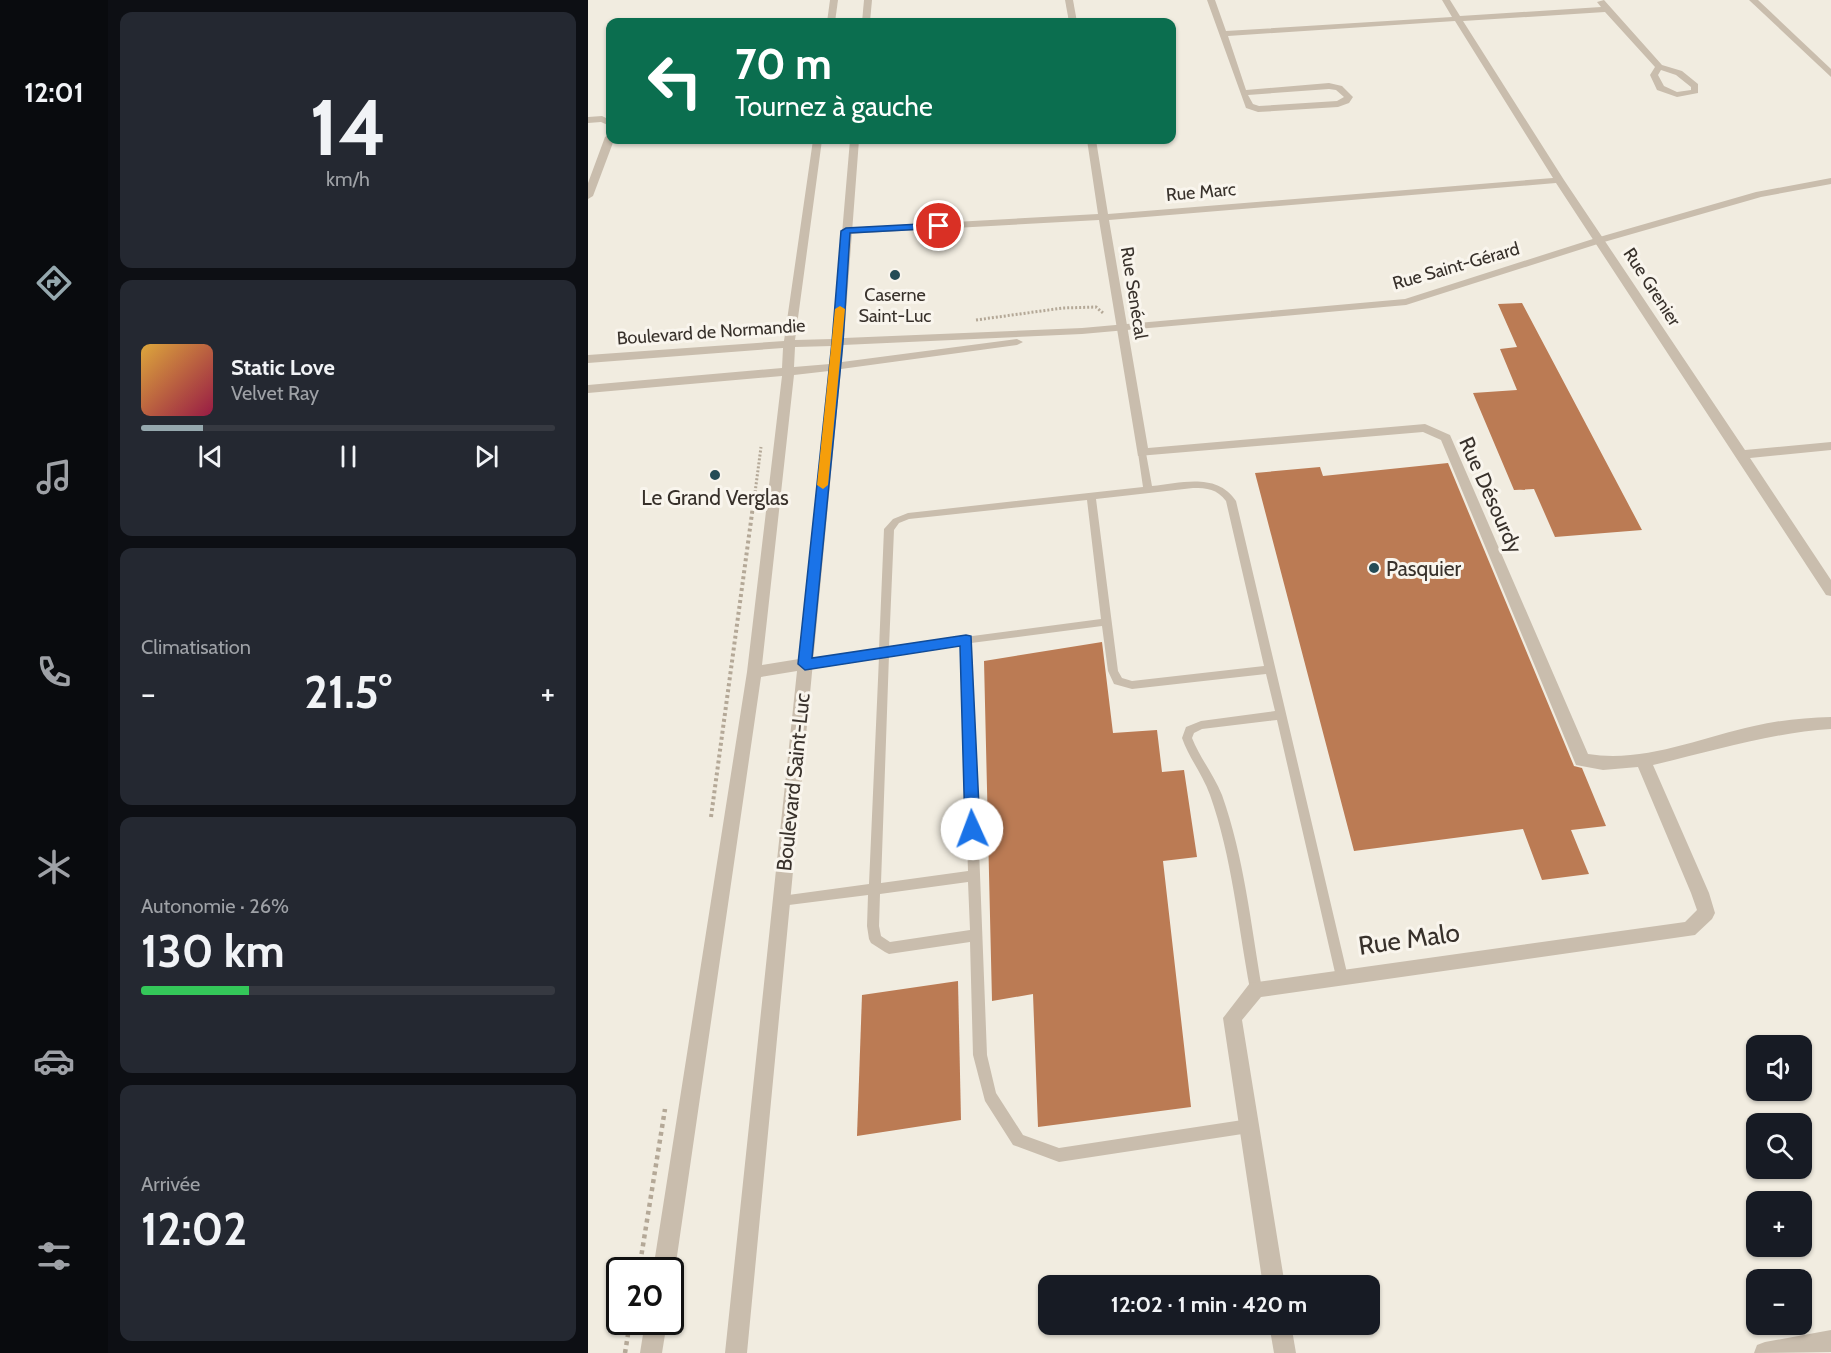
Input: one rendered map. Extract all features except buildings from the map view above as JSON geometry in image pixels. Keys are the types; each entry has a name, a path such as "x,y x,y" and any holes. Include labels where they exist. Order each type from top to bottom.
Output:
{"street":[{"path":"832,18 834,0"},
{"path":"866,18 868,0"},
{"path":"1069,0 1071,18"},
{"path":"1211,0 1244,93 1249,106 1258,109 1338,104 1349,98 1339,88 1329,86 1244,93"},
{"name":"Rue Grenier","path":"1446,0 1559,180 1831,591"},
{"path":"1600,0 1659,66"},
{"path":"1753,0 1831,74"},
{"path":"1223,34 1607,9"},
{"path":"588,120 606,121"},
{"path":"588,196 607,144"},
{"path":"666,1257 754,672 788,371 789,344 816,144"},
{"name":"Boulevard Saint-Luc","path":"736,1353 838,342 854,144"},
{"name":"Rue Senécal","path":"1092,144 1142,453"},
{"name":"Rue Marc","path":"846,231 1103,217 1559,180"},
{"name":"Rue Saint-Gérard","path":"838,342 1082,331 1406,302 1600,240 1760,194 1801,184 1831,181"},
{"name":"Rue Saint-Gérard","path":"834,366 966,350 1082,331"},
{"name":"Boulevard de Normandie","path":"588,359 838,342"},
{"path":"588,389 834,366"},
{"name":"Rue Désourdy","path":"1142,453 1425,428 1446,438 1582,760 1597,764 1643,759"},
{"path":"1741,455 1831,446"},
{"path":"754,672 805,664"},
{"path":"1643,759 1776,728 1831,723"},
{"name":"Rue Malo","path":"1256,988 1689,929 1706,913 1701,892 1643,759"},
{"path":"1256,988 1232,1018 1272,1275"},
{"path":"651,1353 654,1335"},
{"path":"1282,1335 1285,1353"},
{"path":"1765,1353 1831,1341"}],"lane":[{"path":"1142,453 1148,490"},
{"path":"976,935 889,948 875,939 874,889 889,529 896,521 908,516 1193,485 1211,485 1225,490 1231,501 1342,977"},
{"path":"1091,496 1113,671 1118,681 1132,685 1270,669"},
{"path":"805,664 883,651 1106,622"},
{"path":"966,640 980,1055 990,1096 1018,1140 1059,1155 1249,1126"},
{"path":"1256,988 1228,835 1215,793 1191,751 1187,738 1190,730 1200,725 1281,715"},
{"path":"782,901 974,876"}],"path":[{"path":"976,320 1063,308 1096,307"},
{"path":"710,826 762,438"},
{"path":"641,1257 666,1107"},
{"path":"625,1353 628,1335"}],"slow traffic":[{"path":"823,485 840,309"}],"place":[{"name":"Caserne Saint-Luc","path":"895,275"},
{"name":"Le Grand Verglas","path":"715,475"},
{"name":"Pasquier","path":"1374,568"}],"route":[{"path":"939,226 846,231 838,342 805,664 966,640 972,829"}]}
